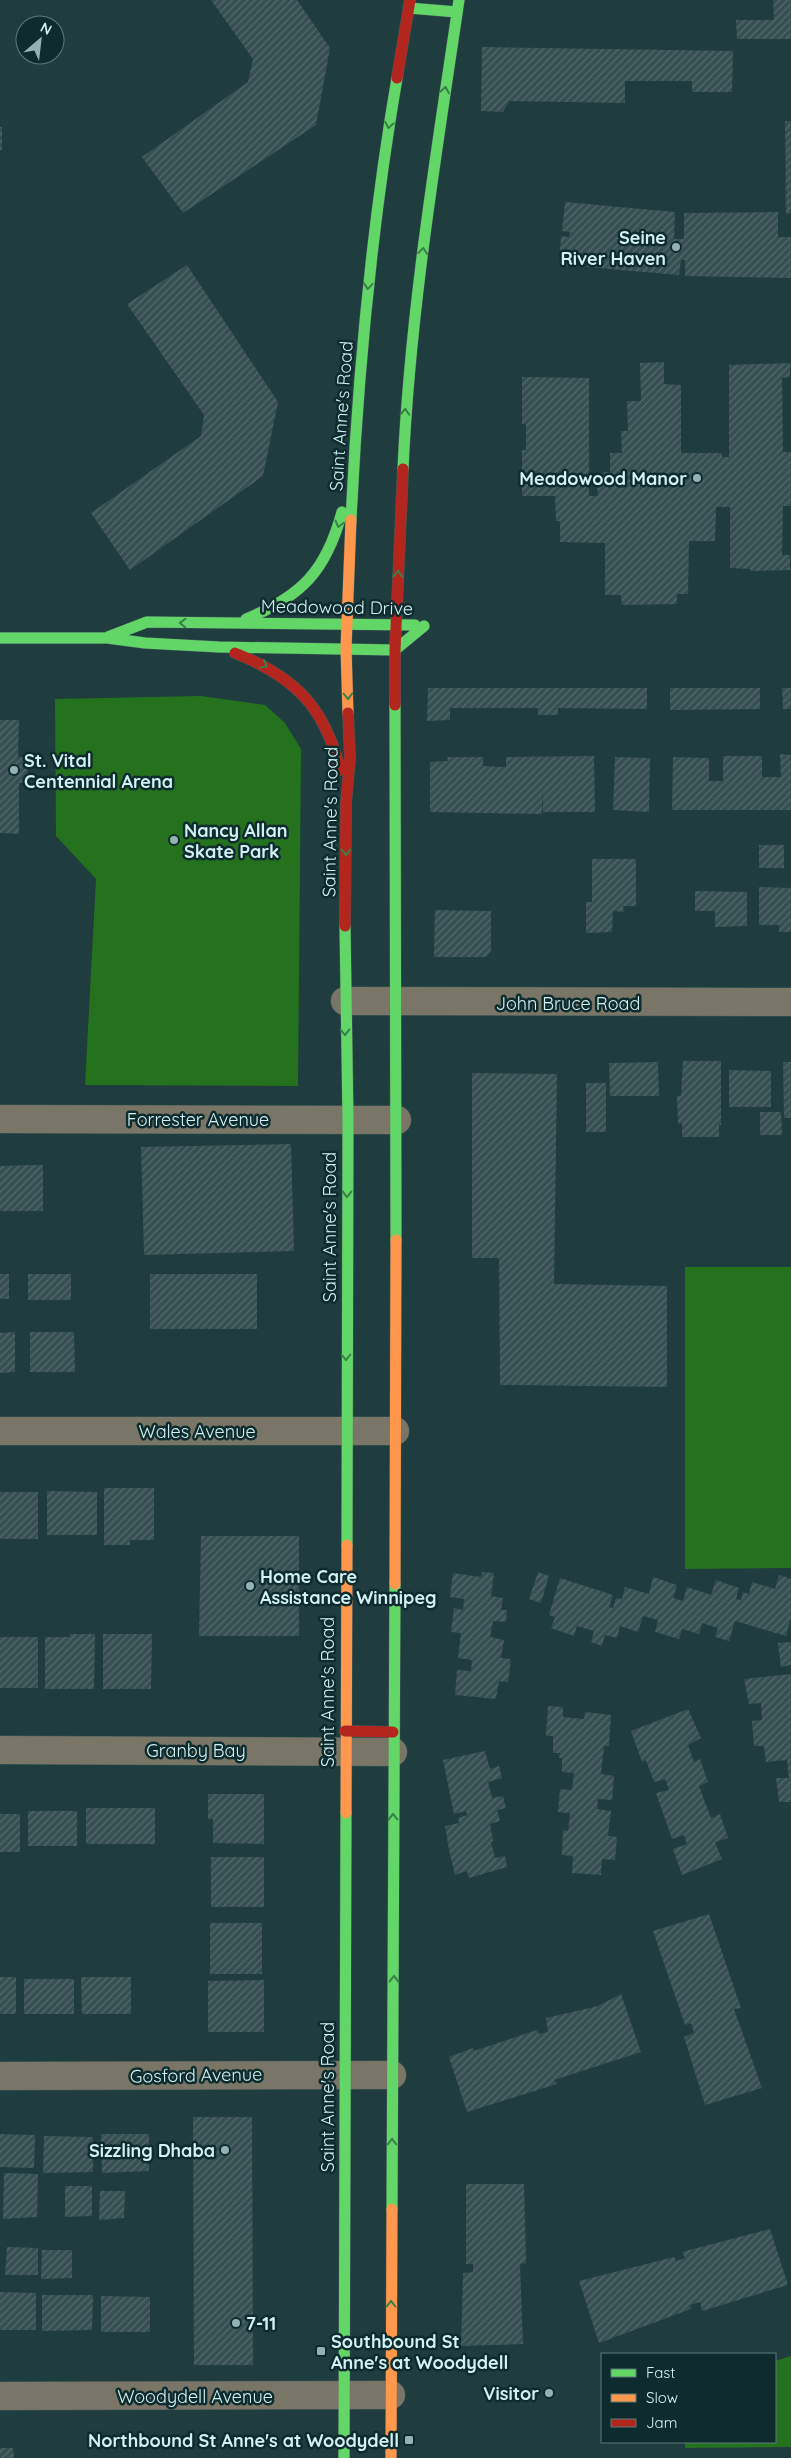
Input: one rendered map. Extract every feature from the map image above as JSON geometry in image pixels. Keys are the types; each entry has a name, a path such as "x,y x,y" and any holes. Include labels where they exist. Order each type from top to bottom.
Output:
{"main road":[{"path":"391,2458 397,1120 395,650 408,374 428,209 458,6 409,4"},
{"name":"Saint Anne's Road","path":"344,2458 348,1119 345,1001 346,803 350,758 346,648 354,460 370,273 385,147 409,4"},
{"path":"232,624 283,603 312,582 337,534 354,460"},
{"name":"Meadowood Drive","path":"0,638 107,638 145,643 219,648 395,650 424,626 396,623 232,624 146,622 107,638"},
{"path":"219,648 259,662 286,677 298,687 321,715 337,753 346,803"}],"street":[{"name":"John Bruce Road","path":"345,1001 791,1002"},
{"name":"Forrester Avenue","path":"0,1119 397,1120"},
{"name":"Wales Avenue","path":"0,1431 395,1431"},
{"name":"Granby Bay","path":"0,1750 345,1741 393,1742"},
{"name":"Gosford Avenue","path":"0,2076 392,2075"},
{"name":"Woodydell Avenue","path":"0,2396 391,2395"}],"green space":[{"path":"201,696 265,705 285,723 301,749 298,1086 85,1085 96,879 56,836 55,699"},
{"path":"685,1267 791,1267 791,1568 685,1569"},
{"path":"791,2356 791,2447 685,2448 685,2443 776,2443 776,2361"}],"building":[{"path":"211,0 297,0 330,48 316,125 183,213 142,157 248,82 253,59"},
{"path":"773,0 791,0 791,39 737,39 736,20 774,20"},
{"path":"482,47 733,51 732,92 692,92 692,81 625,81 625,103 509,101 503,112 481,111"},
{"path":"785,121 791,121 791,213 786,214"},
{"path":"0,127 2,127 2,150 0,150"},
{"name":"Seine River Haven","path":"565,202 675,212 674,239 684,239 684,213 778,212 778,237 791,237 791,278 685,276 685,260 681,260 679,275 587,267 588,256 572,254 570,266 559,265 561,236 569,237 570,232 562,231"},
{"path":"187,265 278,402 263,476 130,570 91,513 201,436 204,415 127,304"},
{"name":"Meadowood Manor","path":"664,362 664,384 681,385 681,453 722,453 722,457 729,457 729,365 790,363 790,377 782,378 783,452 791,452 791,506 783,506 782,555 790,555 790,570 751,571 750,569 730,568 730,507 716,507 715,541 689,541 688,594 677,594 677,604 622,605 621,595 605,595 605,543 560,542 560,521 556,521 555,496 522,496 522,450 526,450 526,424 522,424 522,377 589,378 589,496 598,496 597,485 603,485 603,472 610,472 610,453 622,453 621,431 628,431 627,401 641,401 640,363"},
{"path":"428,688 647,688 647,709 558,708 558,715 538,715 538,708 450,708 450,720 427,721"},
{"path":"670,688 760,688 760,709 670,710"},
{"path":"782,688 791,688 791,709 783,709"},
{"name":"St. Vital Centennial Arena","path":"0,720 19,720 18,757 28,757 27,783 19,783 19,834 0,833"},
{"path":"780,754 791,755 791,810 672,810 673,757 709,758 709,781 723,781 723,756 762,756 762,777 781,777"},
{"path":"594,756 595,812 543,812 543,785 542,814 430,812 430,762 448,761 447,757 483,757 483,766 506,767 506,757"},
{"path":"615,757 650,758 649,812 613,810"},
{"path":"759,845 784,845 784,868 759,868"},
{"path":"592,859 636,859 636,906 623,906 624,912 613,911 612,932 586,933 586,902 592,902"},
{"path":"759,887 791,888 791,932 779,932 779,925 759,925"},
{"path":"695,891 747,892 747,926 715,927 715,911 695,911"},
{"path":"435,910 491,911 491,951 486,957 434,957"},
{"path":"683,1061 721,1061 721,1125 719,1125 719,1137 682,1137 682,1123 678,1124 677,1096 681,1096"},
{"path":"658,1062 659,1096 610,1096 609,1063"},
{"path":"783,1062 791,1062 791,1118 784,1118"},
{"path":"729,1070 771,1071 771,1107 729,1107"},
{"path":"472,1073 557,1074 554,1284 667,1286 667,1387 500,1385 499,1258 472,1258"},
{"path":"586,1083 606,1083 606,1132 586,1132"},
{"path":"760,1112 781,1112 782,1135 760,1135"},
{"path":"291,1144 294,1251 144,1255 141,1147"},
{"path":"43,1165 43,1211 0,1211 0,1166"},
{"path":"0,1274 9,1274 9,1299 0,1299"},
{"path":"28,1274 71,1274 71,1300 28,1300"},
{"path":"150,1274 257,1274 257,1329 150,1329"},
{"path":"15,1332 15,1372 0,1373 0,1333"},
{"path":"30,1332 74,1332 75,1372 30,1372"},
{"path":"104,1488 154,1488 154,1540 130,1540 130,1545 104,1545"},
{"path":"47,1491 97,1492 97,1535 47,1535"},
{"path":"0,1492 38,1492 38,1539 0,1539"},
{"name":"Home Care Assistance Winnipeg","path":"201,1536 299,1536 299,1636 199,1636"},
{"path":"482,1572 494,1573 491,1596 503,1598 501,1610 507,1610 506,1622 493,1621 490,1637 504,1640 501,1658 511,1659 508,1682 499,1681 496,1699 455,1695 457,1670 471,1671 472,1660 458,1658 461,1633 451,1632 454,1608 463,1610 464,1599 450,1597 453,1573 481,1577"},
{"path":"538,1572 549,1576 541,1603 529,1599"},
{"path":"779,1575 791,1579 791,1618 786,1636 735,1621 729,1641 715,1637 718,1628 702,1623 699,1634 682,1629 679,1639 655,1632 658,1620 643,1616 638,1632 620,1626 617,1638 605,1635 602,1646 591,1642 594,1631 577,1626 574,1636 551,1628 555,1617 549,1615 560,1578 613,1595 609,1607 613,1608 616,1598 622,1599 625,1587 649,1594 653,1577 677,1585 673,1598 683,1601 687,1587 711,1595 716,1580 739,1588 736,1599 741,1600 743,1592 749,1594 752,1582 775,1589"},
{"path":"70,1634 95,1634 94,1689 45,1689 45,1637 70,1637"},
{"path":"103,1634 152,1634 151,1689 103,1689"},
{"path":"0,1637 38,1637 38,1688 0,1688"},
{"path":"791,1642 791,1665 781,1667 778,1643"},
{"path":"791,1674 791,1802 779,1802 776,1778 789,1778 787,1760 766,1762 764,1746 754,1746 752,1721 762,1720 761,1703 749,1704 744,1679"},
{"path":"548,1706 563,1707 563,1717 584,1719 585,1712 611,1715 609,1746 604,1746 601,1774 614,1776 612,1800 598,1799 597,1809 611,1811 608,1836 617,1837 615,1860 602,1859 601,1875 572,1873 573,1856 562,1855 563,1830 568,1831 570,1813 558,1812 560,1789 572,1790 574,1773 562,1772 562,1758 559,1758 560,1753 553,1753 553,1736 546,1736"},
{"path":"688,1709 701,1738 688,1745 694,1762 700,1759 708,1782 699,1786 711,1818 720,1814 728,1838 715,1842 722,1859 682,1875 673,1849 687,1844 684,1835 672,1839 656,1793 669,1790 665,1779 654,1782 646,1760 642,1762 631,1731"},
{"path":"485,1751 490,1769 499,1766 502,1778 488,1782 492,1798 503,1796 506,1808 497,1810 500,1821 490,1824 493,1841 491,1842 495,1858 505,1856 507,1867 469,1878 467,1871 455,1875 449,1850 445,1826 459,1823 458,1818 467,1815 466,1811 454,1814 443,1760"},
{"path":"208,1794 264,1794 264,1844 213,1843 213,1819 208,1819"},
{"path":"86,1808 155,1808 155,1844 86,1844"},
{"path":"28,1811 77,1811 77,1846 28,1846"},
{"path":"0,1814 20,1814 20,1852 0,1852"},
{"path":"211,1857 264,1857 264,1907 211,1907"},
{"path":"709,1914 741,2008 734,2009 762,2088 705,2105 684,2037 694,2033 691,2023 685,2025 653,1931"},
{"path":"210,1923 262,1923 262,1974 210,1974"},
{"path":"0,1977 16,1977 16,2014 0,2014"},
{"path":"81,1977 131,1977 131,2014 82,2014"},
{"path":"24,1979 74,1979 74,2014 24,2014"},
{"path":"264,1980 264,2032 208,2032 208,1981"},
{"path":"621,1994 641,2052 554,2080 557,2084 467,2112 449,2057 473,2048 474,2051 537,2030 539,2034 548,2032 546,2018 598,2006"},
{"path":"193,2117 252,2117 253,2365 194,2365"},
{"path":"0,2134 35,2135 34,2168 0,2167"},
{"path":"101,2134 149,2134 149,2171 102,2173"},
{"path":"44,2136 93,2137 93,2172 43,2173"},
{"path":"4,2173 38,2174 37,2217 3,2219"},
{"path":"466,2184 524,2184 526,2263 520,2264 523,2344 461,2346 463,2273 473,2272 473,2264 466,2264"},
{"path":"65,2186 92,2186 92,2216 65,2217"},
{"path":"100,2191 125,2191 124,2218 99,2220"},
{"path":"770,2229 788,2285 702,2311 700,2302 690,2305 691,2309 599,2343 579,2281 674,2257 676,2261 685,2258 682,2252"},
{"path":"7,2247 38,2248 38,2275 5,2275"},
{"path":"42,2250 72,2250 72,2278 41,2279"},
{"path":"0,2292 36,2293 36,2330 0,2330"},
{"path":"42,2295 93,2295 92,2330 42,2331"},
{"path":"101,2296 150,2297 150,2332 101,2332"},
{"path":"0,2448 13,2448 14,2458 0,2458"}],"traffic: fast":[{"path":"403,469 411,351 433,176 459,0"},
{"path":"409,8 457,12"},
{"path":"351,520 367,298 380,188 397,78"},
{"path":"246,619 282,601 297,591 309,579 328,550 336,533 342,512"},
{"path":"108,637 147,622 415,625"},
{"path":"0,638 107,638 145,643 219,647 395,650 424,626"},
{"path":"395,705 396,1240"},
{"path":"345,926 348,1119 347,1545"},
{"path":"392,2209 395,1584"},
{"path":"344,2458 346,1813"}],"traffic: slow":[{"path":"348,713 346,648 351,520"},
{"path":"395,1584 396,1240"},
{"path":"346,1813 347,1545"},
{"path":"391,2458 392,2209"}],"traffic: jam":[{"path":"397,78 410,0"},
{"path":"395,705 395,650 403,469"},
{"path":"235,653 275,673 291,684 304,697 326,729 340,770"},
{"path":"345,926 346,803 350,758 348,713"},
{"path":"345,1731 393,1732"}],"place":[{"name":"Seine River Haven","path":"676,247"},
{"name":"Meadowood Manor","path":"697,478"},
{"name":"St. Vital Centennial Arena","path":"14,770"},
{"name":"Nancy Allan Skate Park","path":"174,840"},
{"name":"Home Care Assistance Winnipeg","path":"250,1586"},
{"name":"Sizzling Dhaba","path":"225,2150"},
{"name":"7-11","path":"236,2323"},
{"name":"Southbound St Anne's at Woodydell","path":"321,2351"},
{"name":"Visitor","path":"549,2393"},
{"name":"Northbound St Anne's at Woodydell","path":"409,2440"}]}
